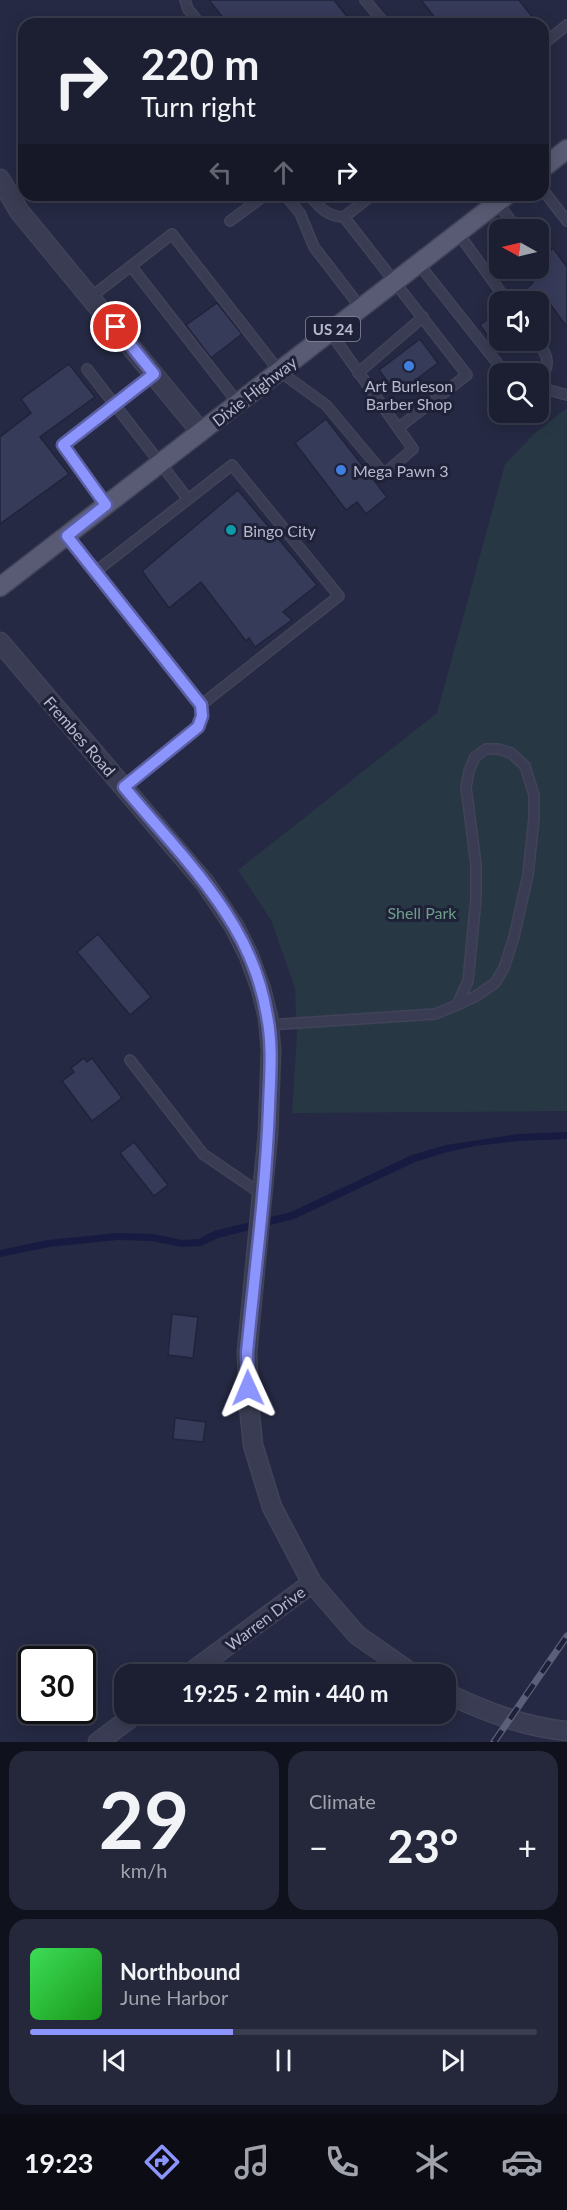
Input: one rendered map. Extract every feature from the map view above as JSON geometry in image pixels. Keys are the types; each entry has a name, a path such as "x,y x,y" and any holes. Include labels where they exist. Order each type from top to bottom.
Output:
{"main road":[{"path":"549,163 567,149"},
{"name":"Dixie Highway","path":"0,587 499,201"}],"street":[{"path":"0,179 19,211 201,432"},
{"name":"Frembes Road","path":"0,642 205,883 234,926 249,956 261,989 268,1025 270,1074 263,1195 247,1352 253,1445 272,1507 312,1583 357,1635 399,1664"},
{"name":"Warren Drive","path":"203,1664 312,1583"},
{"path":"456,1698 490,1713 550,1729 567,1731"},
{"path":"98,1742 122,1724"}],"lane":[{"path":"185,0 188,9 195,18"},
{"path":"365,0 380,18"},
{"path":"549,39 567,25"},
{"path":"549,198 567,220"},
{"path":"230,221 257,201"},
{"path":"290,201 300,213 314,247 361,308"},
{"path":"314,201 318,207 335,217 344,217 364,201"},
{"path":"503,201 512,219"},
{"path":"344,217 467,375 398,428"},
{"path":"458,233 500,291"},
{"path":"91,297 172,234 279,371 326,405 384,474 413,450 330,332"},
{"path":"418,264 497,363"},
{"path":"130,266 238,403"},
{"path":"358,373 423,317"},
{"path":"87,369 188,499"},
{"path":"106,505 63,445 154,374"},
{"path":"549,390 567,395"},
{"path":"95,572 232,465 339,596 201,705"},
{"path":"67,536 201,705 202,716 198,727 124,787"},
{"path":"268,1025 435,1014 457,1005 476,996 495,983 504,968 528,875 534,818 534,795 525,766 511,753 498,749 486,749 475,757 468,771 466,787 476,864 476,899 468,981 457,1005"},
{"path":"130,1060 203,1154 263,1195"}],"green space":[{"name":"Shell Park","path":"567,408 567,1111 292,1113 297,1035 295,988 271,920 238,870 437,713 505,464"}],"shaded area":[{"path":"567,1132 567,1139 518,1141 447,1152 415,1162 294,1219 218,1238 201,1246 181,1247 152,1241 118,1240 49,1247 0,1257 0,1250 48,1240 118,1233 153,1234 182,1240 199,1239 214,1231 291,1212 412,1155 446,1145 518,1134"}],"building":[{"path":"209,0 334,0 348,18 223,18"},
{"path":"421,0 519,0 533,18 435,18"},
{"path":"553,248 567,267 567,327 549,302 549,291 524,291 533,283 530,279 549,279 549,252"},
{"path":"217,303 242,334 211,358 186,325"},
{"path":"489,318 489,338 480,325"},
{"name":"Art Burleson Barber Shop","path":"420,339 438,363 397,394 379,370"},
{"path":"69,364 95,397 40,437 69,474 0,524 0,437 31,413 21,399"},
{"name":"Mega Pawn 3","path":"326,419 387,497 366,514 357,502 346,510 295,443"},
{"name":"Bingo City","path":"238,490 317,585 283,612 292,620 255,647 249,638 246,641 201,582 169,608 142,571"},
{"path":"98,934 151,997 130,1015 77,952"},
{"path":"84,1058 87,1062 92,1058 122,1098 92,1121 62,1081 74,1072 71,1068"},
{"path":"134,1142 168,1185 154,1196 120,1153"},
{"path":"172,1314 198,1317 193,1358 168,1355"},
{"path":"175,1418 206,1422 203,1442 173,1439"}],"railway":[{"path":"494,1742 567,1636"}],"place":[{"name":"Art Burleson Barber Shop","path":"409,366"},
{"name":"Mega Pawn 3","path":"341,470"},
{"name":"Bingo City","path":"231,530"}],"route":[{"path":"116,327 154,374 63,445 106,505 67,536 201,705 202,716 198,727 124,787 205,883 234,926 249,956 268,1017 271,1050 268,1134 247,1352 248,1388"}]}
